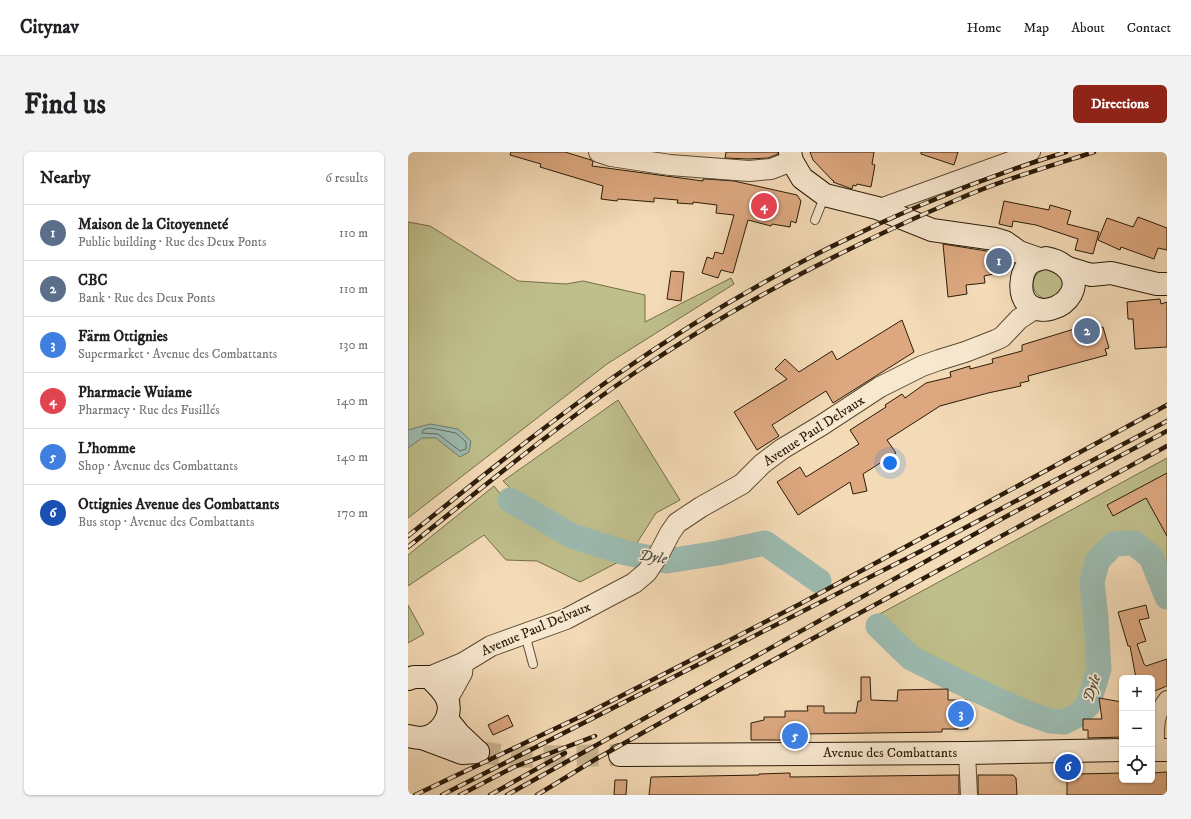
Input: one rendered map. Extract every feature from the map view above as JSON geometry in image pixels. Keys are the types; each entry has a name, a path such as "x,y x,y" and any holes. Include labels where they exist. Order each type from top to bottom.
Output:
{"main road":[{"path":"791,157 802,178 825,195 877,208 932,230 995,239 1005,242 1028,260 1046,258 1053,259 1059,261 1068,268 1091,275 1111,273 1158,284 1167,284"},
{"path":"1028,260 1022,284 1026,307 1051,309 1060,306 1067,299 1073,289 1091,275"},
{"path":"1068,268 1074,279 1073,289"},
{"path":"415,676 435,682 459,734 478,752 462,753 415,737"},
{"path":"415,737 436,731 447,709"},
{"name":"Avenue des Combattants","path":"620,755 967,753 1119,750"}],"street":[{"path":"599,152 611,156 670,166 750,171 771,169 791,157"},
{"path":"877,208 1032,152"},
{"name":"Avenue Paul Delvaux","path":"415,676 463,663 491,646 566,619 634,583 647,572 677,524 701,507 742,484 762,464 782,449 880,387 922,366 965,352 1002,337 1026,307"},
{"path":"447,709 462,673 463,663"},
{"path":"1158,750 1158,711 1167,699"},
{"name":"Avenue des Combattants","path":"967,753 969,795"}],"lane":[{"path":"815,220 825,195"},
{"path":"524,633 534,664"}],"green space":[{"path":"408,222 430,226 518,281 566,284 583,281 645,295 645,322 731,278 734,284 607,364 408,518"},
{"path":"1048,269 1058,274 1063,284 1058,294 1048,299 1038,294 1033,284 1038,274"},
{"path":"618,400 680,500 656,513 635,546 563,526 523,501 503,481"},
{"path":"1167,458 1167,582 1153,551 1132,537 1112,540 1094,558 1090,581 1096,668 1086,703 1064,719 1050,719 913,655 876,616"},
{"path":"494,486 509,505 571,540 626,558 580,582 537,561 506,560 484,535 408,586 408,555"},
{"path":"408,605 424,634 408,643"}],"water":[{"path":"430,424 458,429 471,441 469,452 460,457 436,438 422,438 408,448 408,430"}],"building":[{"path":"511,152 565,152 593,161 592,166 703,181 703,179 706,179 734,181 797,195 801,201 796,223 791,221 790,227 772,224 771,226 748,220 733,273 721,270 718,278 702,273 707,257 713,259 715,252 723,254 734,215 716,213 717,205 693,202 693,204 677,203 678,200 654,198 654,202 601,199 603,186 540,167 541,164 510,155"},
{"path":"726,152 778,152 778,154 768,158 749,159 725,158"},
{"path":"810,152 874,152 872,164 875,165 871,187 857,184 856,186 853,185 852,189 833,182 834,181 813,160"},
{"path":"921,152 958,152 954,165 921,154"},
{"path":"1004,201 1049,210 1050,205 1071,211 1067,224 1099,232 1093,254 1075,250 1078,239 1036,225 1013,221 1012,227 999,224"},
{"path":"1138,217 1167,228 1167,250 1158,248 1154,259 1121,247 1120,250 1098,240 1107,218 1133,227"},
{"path":"943,244 999,253 1006,258 1008,271 984,276 985,283 966,285 967,294 948,297"},
{"path":"671,271 684,272 681,301 667,299"},
{"path":"1160,299 1161,304 1167,302 1167,347 1135,349 1133,319 1128,319 1127,302"},
{"path":"902,320 914,352 833,403 826,391 772,425 779,436 757,450 734,412 787,379 775,369 785,359 799,372 832,351 837,360"},
{"path":"1097,322 1098,328 1103,327 1109,348 1105,349 1107,355 1028,376 1029,381 1020,383 1021,386 940,406 887,440 896,453 863,474 867,491 853,494 850,482 798,515 777,482 800,467 806,477 859,444 850,430 886,407 885,405 902,394 905,398 926,383 951,377 950,372 970,366 970,369 993,363 992,359 1022,351 1022,345"},
{"path":"1167,473 1167,536 1146,498 1113,516 1107,505"},
{"path":"1146,605 1149,618 1139,620 1146,641 1137,644 1146,666 1167,659 1167,686 1155,691 1155,675 1135,675 1130,646 1128,646 1118,612"},
{"path":"861,677 870,677 871,700 897,701 898,690 948,689 948,700 967,700 968,729 942,729 942,732 804,734 804,740 751,740 751,723 764,720 764,717 785,717 785,711 808,711 807,706 824,706 824,713 856,713 858,701 861,701"},
{"path":"1099,698 1119,701 1119,737 1088,738 1088,730 1083,730 1083,719 1102,719"},
{"path":"508,715 513,726 493,735 488,725"},
{"path":"1167,772 1167,795 1067,795 1067,779 1078,779 1078,774 1119,773 1119,783 1155,783 1155,773"},
{"path":"790,773 790,777 959,775 959,795 649,795 651,777"},
{"path":"978,775 1013,775 1016,778 1017,795 978,795"},
{"path":"615,780 627,780 626,795 614,795"}],"waterway":[{"name":"Dyle","path":"510,500 572,536 626,553 667,561 718,553 765,543 819,581"},
{"name":"Dyle","path":"878,626 911,658 1022,711 1050,721 1064,722 1078,715 1088,705 1099,669 1092,582 1098,560 1114,544 1134,543 1151,557 1167,597"}],"tunnel":[{"path":"478,752 515,757 620,755"}],"railway":[{"path":"408,536 562,414 667,341 721,307 832,246 889,219 947,194 1066,152"},
{"path":"408,547 519,458 604,394 671,349 749,302 830,259 912,219 1006,181 1094,152"},
{"path":"415,795 588,713 800,604 1167,405"},
{"path":"442,795 923,550 1167,421"},
{"path":"507,795 1007,516 1167,431"},
{"path":"537,795 596,759 753,671 1167,446"},
{"path":"460,795 514,767 595,736"},
{"path":"490,795 565,753"}],"place":[{"name":"Pharmacie Wuiame","path":"764,206"},
{"name":"Maison de la Citoyenneté","path":"999,261"},
{"name":"CBC","path":"1087,331"},
{"name":"Färm Ottignies","path":"961,714"},
{"name":"L'homme","path":"795,736"},
{"name":"Ottignies Avenue des Combattants","path":"1068,767"}]}
